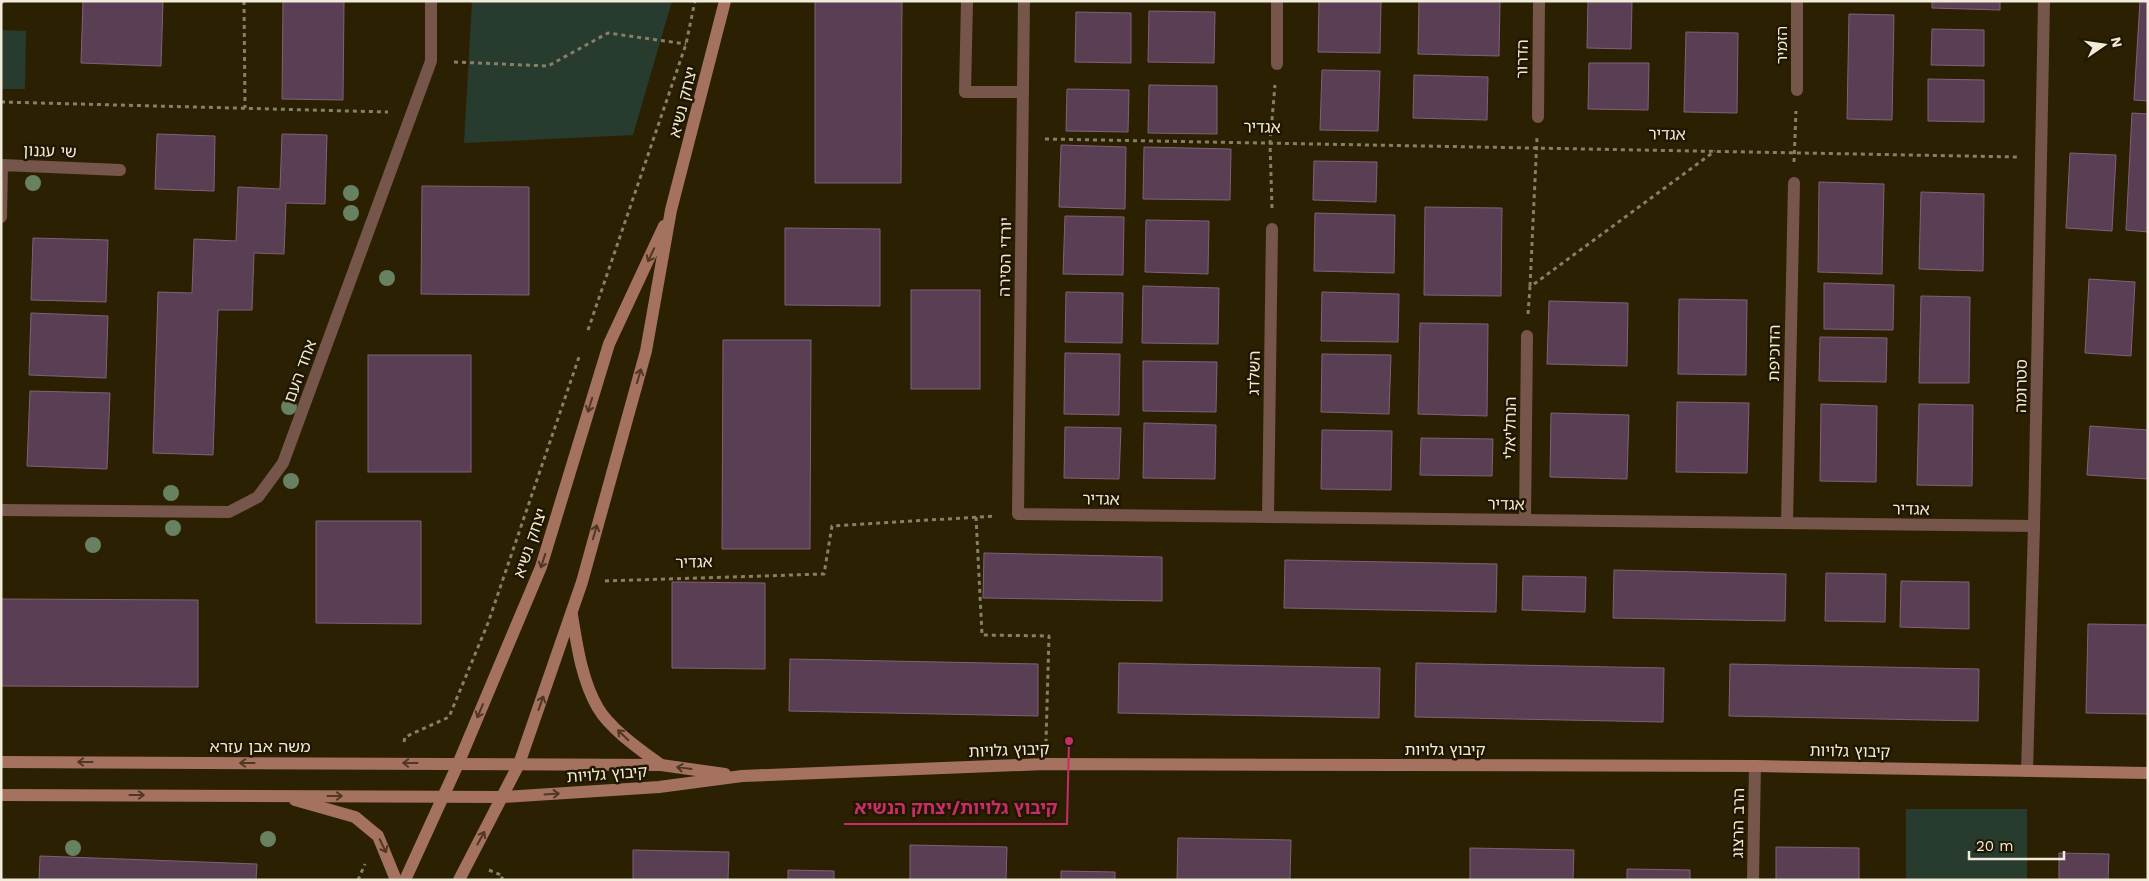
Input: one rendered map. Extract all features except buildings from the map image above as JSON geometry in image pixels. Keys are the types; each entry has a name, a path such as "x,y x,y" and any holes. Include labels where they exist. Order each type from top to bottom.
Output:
{"street":[{"name":"אחד העם","path":"1,510 229,512 258,497 284,464 431,62 431,1"},
{"name":"יצחק נשיא","path":"459,880 503,797 518,764 582,582 646,351 671,210 725,1"},
{"path":"967,1 965,92 1023,92"},
{"name":"יורדי הסירה","path":"1018,514 1024,1"},
{"path":"1277,1 1277,64"},
{"name":"הדרור","path":"1538,117 1540,1"},
{"name":"הזמיר","path":"1796,90 1797,1"},
{"name":"סטרומה","path":"2027,771 2034,526 2044,1"},
{"name":"שי עגנון","path":"1,217 2,166 120,170"},
{"name":"הדוכיפת","path":"1786,523 1794,183"},
{"name":"יצחק נשיא","path":"405,880 458,764 541,567 609,344 671,210"},
{"name":"השלדג","path":"1268,517 1272,229"},
{"name":"הנחליאלי","path":"1525,520 1528,336"},
{"name":"אגדיר","path":"1018,514 2034,526"},
{"path":"571,613 580,664 598,709 626,739 661,765"},
{"name":"משה אבן עזרא","path":"1,762 518,764"},
{"name":"קיבוץ גלויות","path":"518,764 661,765 742,776"},
{"name":"קיבוץ גלויות","path":"503,797 659,787 742,776 1046,764 1755,766 2148,773"},
{"name":"הרב הרצוג","path":"1753,880 1755,766"},
{"path":"1,794 503,797"},
{"path":"280,796 355,817 378,836 396,880"}],"path":[{"path":"244,1 245,108"},
{"path":"586,337 686,44 695,1"},
{"path":"431,62 548,66 608,33 713,48"},
{"path":"1272,229 1270,143 1277,64"},
{"path":"1794,183 1796,90"},
{"path":"1,102 412,113"},
{"path":"1528,336 1538,117"},
{"name":"אגדיר","path":"1022,139 2041,157"},
{"path":"1530,287 1715,151"},
{"path":"396,763 405,737 449,717 488,623 579,356"},
{"name":"אגדיר","path":"582,582 824,574 832,526 1018,514"},
{"path":"976,517 982,635 1049,636 1046,764"}],"green space":[{"path":"472,1 672,1 633,135 464,143"},
{"path":"1,30 26,31 25,89 1,89"},
{"path":"1906,809 2027,809 2027,880 1906,880"}],"place":[{"name":"קיבוץ גלויות/יצחק הנשיא","path":"1069,741"}]}
